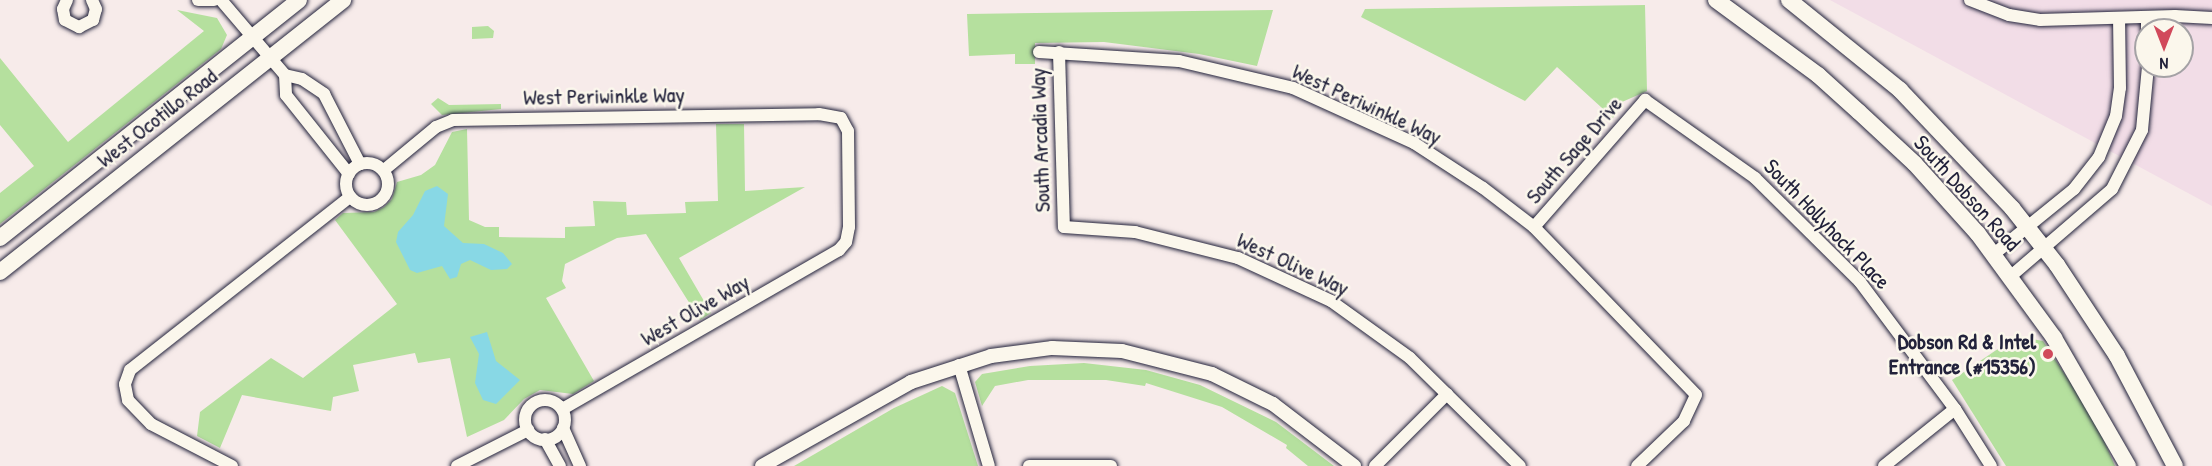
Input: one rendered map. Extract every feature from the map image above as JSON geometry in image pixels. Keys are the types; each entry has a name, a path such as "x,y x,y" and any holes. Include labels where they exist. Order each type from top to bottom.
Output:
{"main road":[{"name":"West Ocotillo Road","path":"0,238 299,0"},
{"name":"West Ocotillo Road","path":"0,272 343,0"},
{"name":"South Dobson Road","path":"1716,0 1818,75 1915,164 2011,276 2081,380 2128,466"},
{"name":"South Dobson Road","path":"1789,0 1900,90 1980,172 2027,226 2117,356 2175,466"}],"street":[{"path":"67,0 63,9 65,20 79,27 93,20 96,9 92,0"},
{"path":"198,0 214,0"},
{"path":"221,0 285,75 302,79 324,94 360,164"},
{"path":"1970,0 2009,15 2040,20 2119,18 2134,21"},
{"path":"1994,254 2074,189 2109,136 2120,88 2119,18"},
{"path":"2194,20 2212,18"},
{"name":"West Periwinkle Way","path":"1039,52 1179,61 1293,88 1414,143 1534,227 1696,395 1684,421 1637,466"},
{"name":"South Arcadia Way","path":"1059,52 1064,227"},
{"path":"285,75 286,95 349,174"},
{"path":"2011,276 2098,204 2122,174 2142,130 2147,78"},
{"name":"South Sage Drive","path":"1534,227 1645,100"},
{"name":"South Hollyhock Place","path":"1645,100 1755,177 1860,282 1955,409 1991,466"},
{"name":"West Periwinkle Way","path":"384,170 436,127 453,120 819,114 840,118 848,131 846,242"},
{"path":"360,164 373,164 384,170 388,190 381,201 361,205 350,197 346,185 349,174 360,164"},
{"path":"232,466 152,424 128,400 125,384 130,370 350,197"},
{"name":"West Olive Way","path":"1064,227 1135,232 1238,258 1331,301 1410,358 1520,466"},
{"name":"West Olive Way","path":"562,409 729,316 846,242"},
{"path":"762,466 911,382 959,365 1052,348 1153,356 1212,374 1254,393 1298,420 1354,466"},
{"path":"959,365 989,466"},
{"path":"1375,466 1447,394"},
{"path":"560,466 545,439 528,430 525,418 534,403 546,400 562,409 563,428 580,466"},
{"path":"1884,466 1955,409"},
{"path":"545,439 556,436 563,428"},
{"path":"457,466 528,430"},
{"path":"1029,466 1111,466"}],"shaded area":[{"path":"1830,0 2212,0 2212,206"}],"green space":[{"path":"1645,5 1647,91 1622,102 1613,118 1557,67 1525,101 1361,17 1365,9"},
{"path":"177,10 217,18 227,35 221,49 0,224 0,193 34,166 0,125 0,58 68,142 204,31"},
{"path":"1273,10 1257,66 1199,54 1104,42 1035,43 1035,64 1015,64 1015,54 969,56 967,14"},
{"path":"488,26 494,31 493,38 472,39 472,27"},
{"path":"438,98 449,105 501,104 501,109 442,115 431,104"},
{"path":"716,124 744,124 745,191 805,187 679,258 711,313 700,320 646,234 617,238 565,264 562,281 566,288 546,298 594,381 573,394 540,390 524,399 504,420 467,437 450,358 418,363 415,353 353,365 359,391 333,397 331,411 242,395 220,448 197,436 200,412 271,358 303,378 397,304 335,220 343,213 374,212 384,207 392,199 397,182 421,175 435,165 452,132 467,129 469,220 485,227 499,227 499,237 565,238 565,227 595,226 593,201 626,202 627,215 686,213 685,202 718,201"},
{"path":"2017,336 2043,341 2095,420 2115,466 2006,466 1952,380"},
{"path":"1084,363 1146,370 1200,385 1276,422 1334,466 1308,466 1286,448 1287,445 1222,407 1146,383 1145,386 1106,380 1028,380 995,386 982,406 975,382 982,374 1030,366"},
{"path":"942,386 955,393 978,466 794,466 894,408"}],"water":[{"path":"437,186 448,194 444,226 463,243 484,244 503,253 512,264 507,269 491,270 470,260 461,264 457,277 450,279 442,266 417,273 410,270 396,242 398,232 413,215 425,191"},
{"path":"487,332 496,361 520,380 496,404 483,400 475,383 479,354 470,337"}],"place":[{"name":"Dobson Rd & Intel Entrance (#15356)","path":"2048,354"}]}
